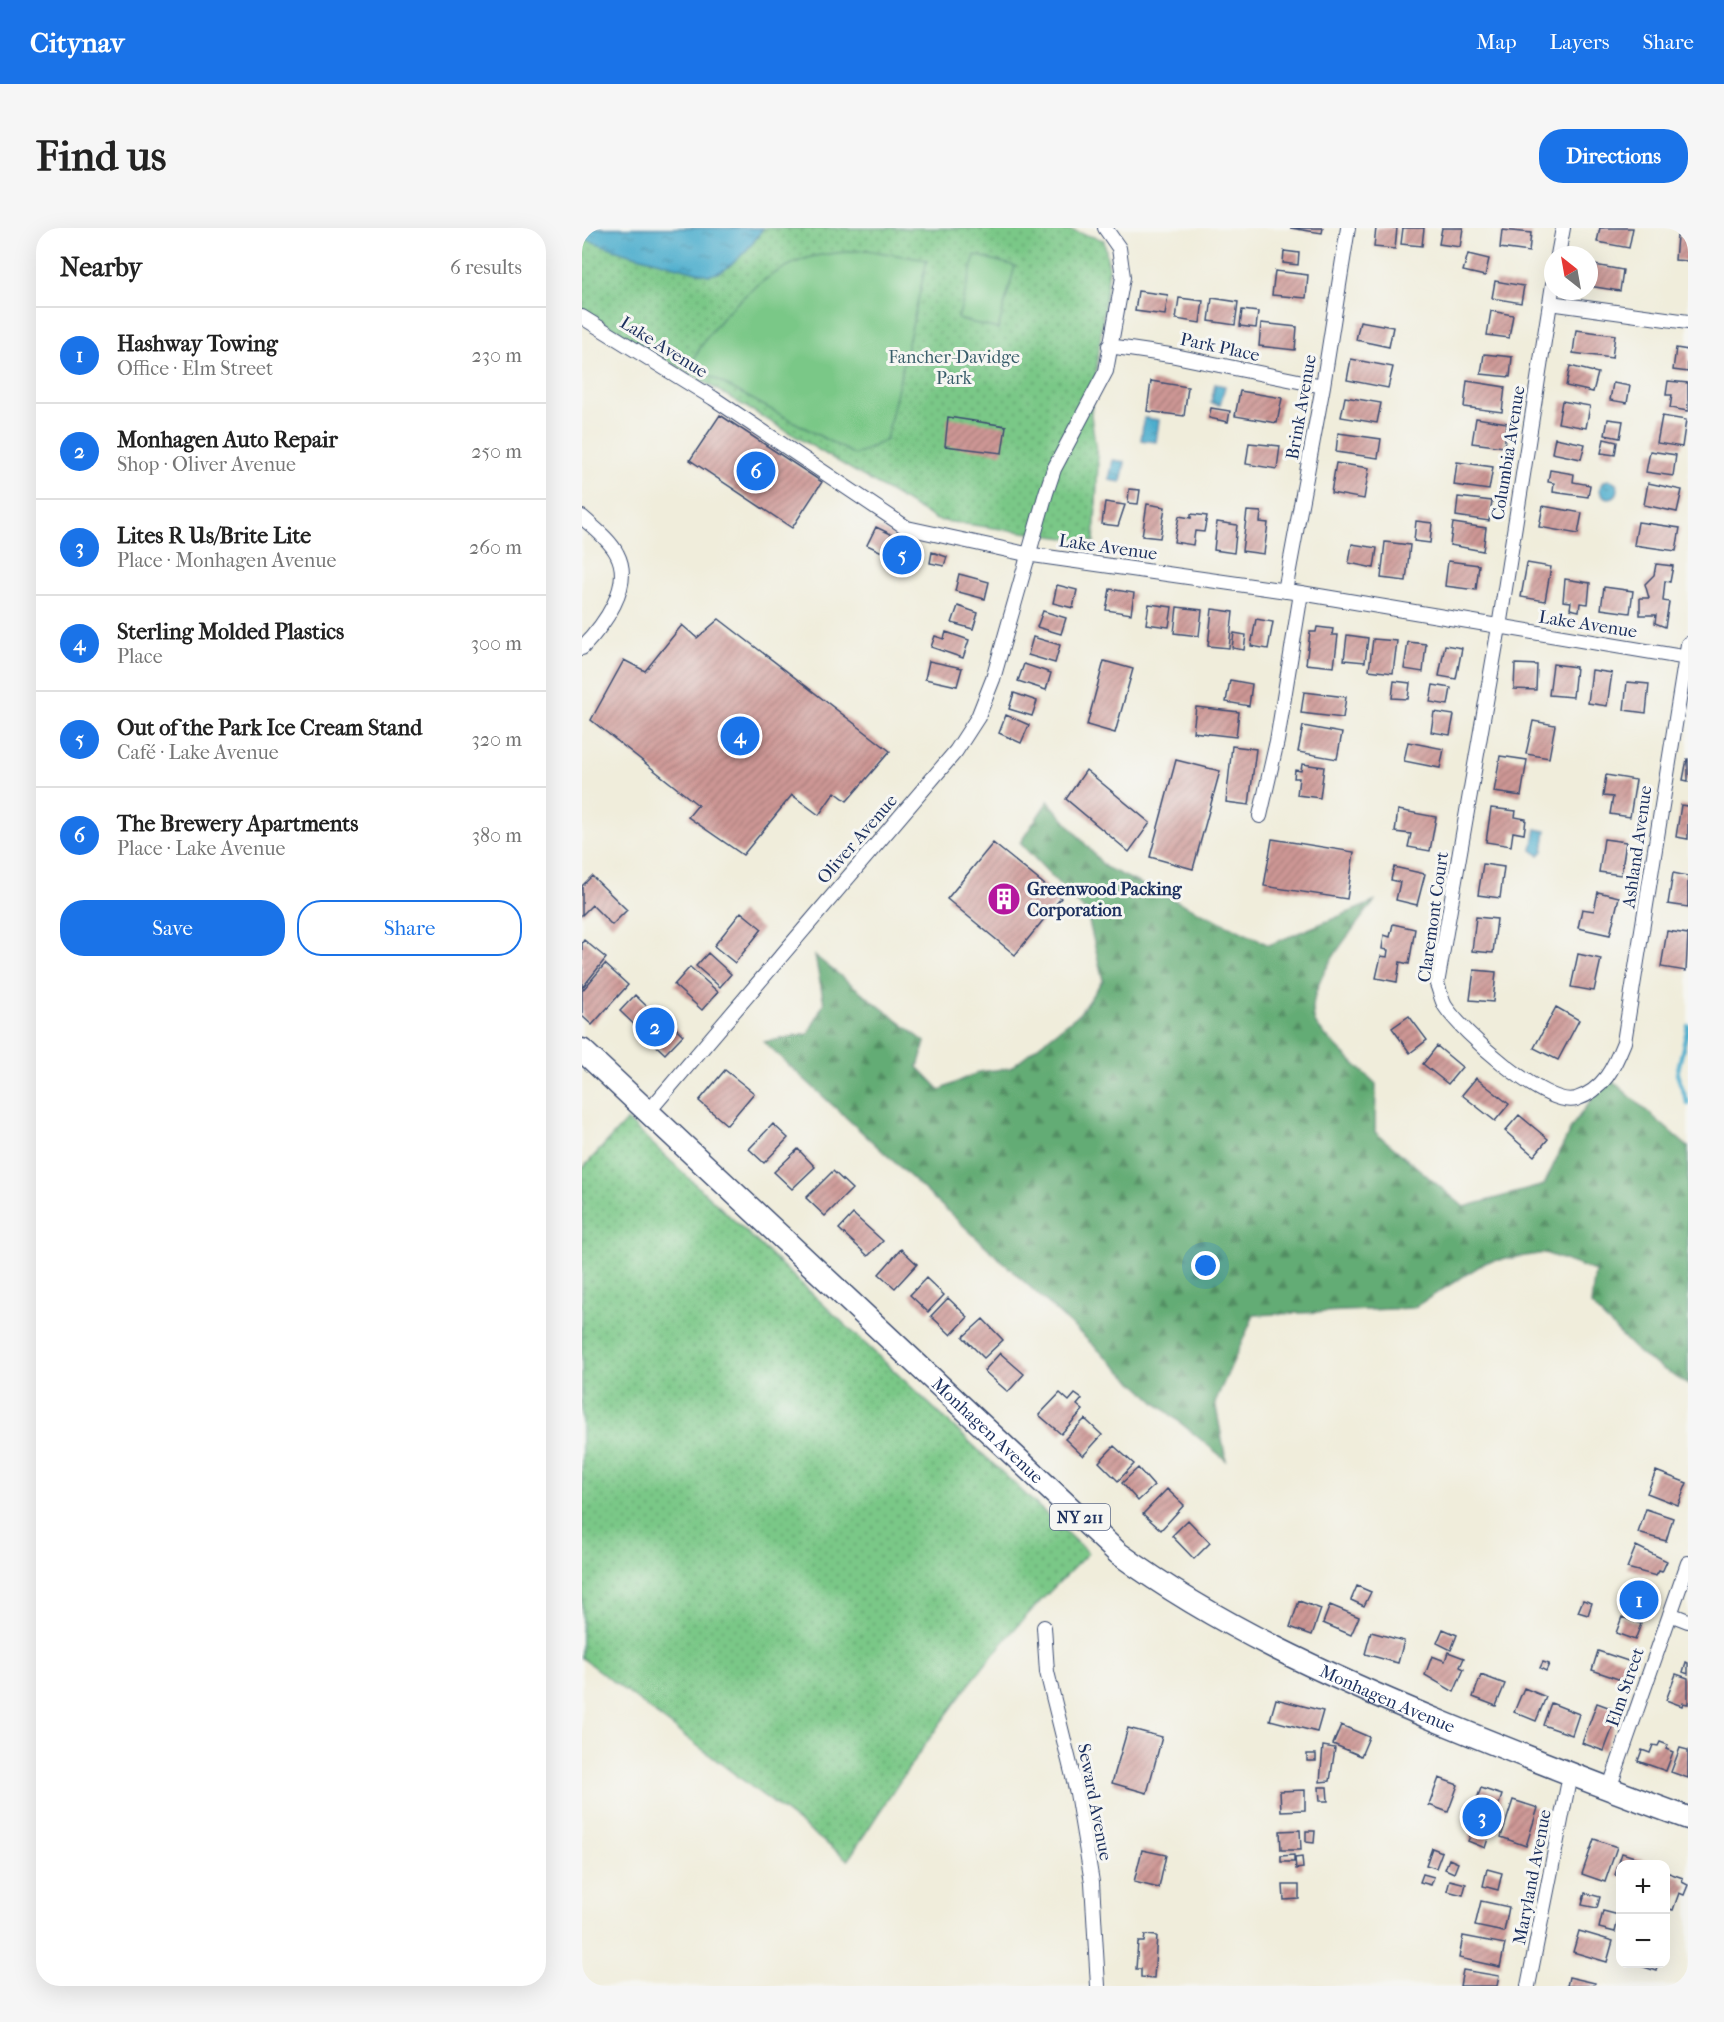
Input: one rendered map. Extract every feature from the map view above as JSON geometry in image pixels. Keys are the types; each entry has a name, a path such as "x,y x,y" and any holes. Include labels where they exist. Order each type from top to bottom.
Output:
{"main road":[{"name":"Monhagen Avenue","path":"582,1050 1118,1553 1162,1585 1258,1642 1393,1703 1570,1775 1688,1818"}],"street":[{"name":"Oliver Avenue","path":"649,1111 956,751 978,717 993,679 1026,554 1054,469 1106,371 1123,277 1119,248 1105,228"},
{"name":"Brink Avenue","path":"1285,591 1323,386 1348,228"},
{"path":"1560,246 1563,228"},
{"name":"Columbia Avenue","path":"1499,627 1550,300"},
{"path":"1550,303 1688,322"},
{"name":"Lake Avenue","path":"582,317 713,398 907,528 1026,554 1301,593 1499,627 1687,653"},
{"name":"Park Place","path":"1109,346 1170,355 1323,386"},
{"path":"582,518 617,554 622,583 617,596 592,638 582,648"},
{"path":"1260,816 1277,741 1301,593"},
{"name":"Claremont Court","path":"1499,627 1437,984 1444,1004 1473,1038 1531,1084 1558,1098 1574,1099 1595,1089 1611,1073 1624,1042"},
{"name":"Ashland Avenue","path":"1624,1042 1687,653"},
{"name":"Elm Street","path":"1609,1789 1688,1563"},
{"path":"1670,1614 1688,1621"},
{"name":"Seward Avenue","path":"1044,1627 1047,1672 1077,1793 1092,1882 1098,1986"},
{"name":"Maryland Avenue","path":"1528,1986 1570,1775"}],"green space":[{"name":"Fancher-Davidge Park","path":"582,228 1063,228 1104,240 1109,269 1091,415 1098,464 1094,542 937,520 582,310"},
{"path":"866,250 927,260 886,440 855,455 691,366 711,332 725,315 757,286 775,274 811,257"},
{"path":"975,255 1015,266 998,329 958,319"},
{"path":"1048,801 1105,867 1269,945 1374,902 1343,942 1323,976 1316,992 1313,1008 1315,1022 1333,1044 1376,1084 1375,1132 1464,1207 1544,1185 1572,1126 1608,1077 1688,1147 1688,1385 1641,1355 1591,1305 1595,1271 1545,1253 1486,1262 1413,1308 1254,1315 1215,1402 1226,1460 1155,1402 764,1042 808,1034 824,1003 815,956 925,1042 918,1067 940,1090 979,1072 1010,1068 1079,1014 1103,980 1087,913 1020,843"},
{"path":"627,1120 1088,1553 1021,1622 968,1686 906,1772 848,1860 582,1658 582,1169"}],"water":[{"path":"582,228 763,228 732,264 724,270 708,275 623,252 582,238"},
{"path":"1215,384 1225,386 1220,405 1211,403"},
{"path":"1144,418 1159,420 1156,442 1141,440"},
{"path":"1113,460 1125,462 1121,482 1109,480"},
{"path":"1609,480 1615,483 1618,489 1615,495 1609,498 1603,495 1600,489 1603,483"},
{"path":"1536,829 1546,831 1543,851 1539,855 1532,850"}],"building":[{"path":"1290,228 1323,228 1322,233"},
{"path":"1376,228 1397,228 1395,249 1374,247"},
{"path":"1403,228 1424,228 1422,246 1401,244"},
{"path":"1442,228 1463,228 1460,247 1439,244"},
{"path":"1600,228 1633,228 1629,248 1597,242"},
{"path":"1502,230 1531,233 1529,252 1500,248"},
{"path":"1677,236 1688,236 1688,261 1675,260"},
{"path":"1284,251 1299,253 1298,265 1283,263"},
{"path":"1468,254 1489,259 1485,276 1463,271"},
{"path":"1598,266 1623,270 1620,291 1598,287"},
{"path":"1275,271 1308,275 1306,298 1272,295"},
{"path":"1495,281 1524,286 1521,303 1492,298"},
{"path":"1138,291 1168,295 1165,315 1135,311"},
{"path":"1179,298 1203,301 1200,323 1176,319"},
{"path":"1212,298 1238,302 1235,325 1209,321"},
{"path":"1242,310 1258,312 1256,328 1240,326"},
{"path":"1491,311 1513,315 1509,338 1487,335"},
{"path":"1360,321 1393,327 1389,347 1356,340"},
{"path":"1261,323 1297,327 1295,350 1259,346"},
{"path":"1576,330 1615,335 1612,358 1573,353"},
{"path":"1676,348 1688,350 1688,372 1673,370"},
{"path":"1484,354 1512,357 1510,377 1481,374"},
{"path":"1351,359 1393,367 1388,388 1347,380"},
{"path":"1570,366 1598,373 1593,392 1566,386"},
{"path":"1151,381 1188,387 1184,416 1147,411"},
{"path":"1467,381 1505,387 1502,412 1464,407"},
{"path":"1668,381 1688,383 1688,411 1670,408 1672,395 1666,395"},
{"path":"1613,383 1630,386 1627,403 1610,400"},
{"path":"1240,391 1282,398 1277,423 1235,416"},
{"path":"1345,397 1381,403 1377,423 1341,417"},
{"path":"1562,401 1590,406 1586,428 1558,423"},
{"path":"1211,408 1230,411 1228,422 1209,418"},
{"path":"720,415 822,482 792,528 690,460"},
{"path":"1662,416 1686,420 1682,447 1657,443"},
{"path":"948,417 1006,426 1002,453 945,446"},
{"path":"1476,418 1507,423 1504,447 1472,443"},
{"path":"1608,419 1623,421 1620,438 1605,435"},
{"path":"1338,433 1381,439 1378,458 1336,452"},
{"path":"1555,438 1585,444 1581,459 1552,453"},
{"path":"1604,439 1617,442 1615,455 1601,453"},
{"path":"1249,443 1280,446 1277,469 1246,464"},
{"path":"1650,451 1676,455 1673,476 1646,472"},
{"path":"1457,462 1493,467 1489,490 1454,485"},
{"path":"1336,463 1369,468 1364,499 1331,493"},
{"path":"1550,470 1574,474 1573,482 1590,485 1588,497 1553,492 1554,483 1548,482"},
{"path":"1648,483 1682,490 1677,512 1644,505"},
{"path":"1129,489 1140,490 1138,504 1128,503"},
{"path":"1458,497 1492,501 1489,521 1456,516"},
{"path":"1105,502 1125,505 1118,526 1102,524"},
{"path":"1147,504 1165,507 1160,538 1142,536"},
{"path":"1543,506 1582,513 1578,534 1539,527"},
{"path":"1247,511 1261,512 1260,522 1268,523 1264,554 1242,551"},
{"path":"1191,514 1207,516 1204,532 1195,531 1193,545 1174,542 1179,516 1191,518"},
{"path":"1416,521 1432,523 1430,543 1414,541"},
{"path":"1217,522 1237,525 1234,553 1214,550"},
{"path":"1638,522 1680,528 1676,551 1634,545"},
{"path":"1453,523 1486,528 1483,551 1450,545"},
{"path":"876,527 893,535 884,553 867,545"},
{"path":"896,541 915,548 907,569 888,561"},
{"path":"1385,542 1410,545 1406,581 1381,578"},
{"path":"1352,544 1377,548 1374,568 1349,563"},
{"path":"932,552 947,557 944,566 930,563"},
{"path":"1448,561 1479,565 1476,590 1445,586"},
{"path":"1527,563 1551,567 1545,601 1521,597"},
{"path":"1656,564 1673,566 1670,582 1665,581 1663,601 1669,602 1665,627 1655,623 1656,615 1640,615 1640,598 1649,598 1645,584 1654,575"},
{"path":"959,574 989,582 985,599 955,591"},
{"path":"1565,579 1590,583 1588,604 1580,603 1579,611 1570,609 1571,602 1563,601"},
{"path":"1057,585 1077,590 1073,608 1053,603"},
{"path":"1604,587 1633,591 1630,613 1601,609"},
{"path":"1110,589 1134,593 1131,614 1106,610"},
{"path":"1149,604 1172,607 1169,627 1146,624"},
{"path":"958,606 978,613 973,629 952,623"},
{"path":"1177,607 1202,610 1199,636 1174,633"},
{"path":"1212,609 1233,612 1229,648 1208,646"},
{"path":"1043,611 1066,618 1061,634 1037,627"},
{"path":"719,619 890,751 847,801 835,792 819,815 792,795 743,855 688,817 698,805 591,720 624,660 645,671 682,625 697,638"},
{"path":"1256,619 1273,622 1268,649 1251,646"},
{"path":"1317,627 1333,629 1332,635 1338,635 1334,667 1306,664 1310,632 1316,632"},
{"path":"946,632 969,640 963,658 931,647 935,636 944,639"},
{"path":"1234,633 1246,635 1244,650 1232,648"},
{"path":"1347,635 1368,638 1365,662 1344,660"},
{"path":"1033,637 1060,645 1055,663 1028,655"},
{"path":"1373,639 1397,641 1393,673 1369,670"},
{"path":"1408,642 1426,644 1423,672 1404,669"},
{"path":"1445,645 1462,648 1456,679 1439,676"},
{"path":"929,661 962,668 957,686 925,679"},
{"path":"1104,661 1133,669 1115,733 1087,725"},
{"path":"1024,664 1051,673 1046,690 1018,681"},
{"path":"1515,664 1537,665 1536,690 1514,689"},
{"path":"1553,664 1576,667 1573,697 1549,695"},
{"path":"1592,670 1612,673 1607,706 1588,703"},
{"path":"1230,680 1252,684 1249,706 1226,702"},
{"path":"1394,681 1410,683 1408,699 1392,698"},
{"path":"1627,682 1649,684 1646,713 1624,710"},
{"path":"1433,685 1451,688 1448,705 1430,702"},
{"path":"1304,692 1346,697 1343,718 1301,713"},
{"path":"1014,693 1037,701 1032,716 1009,709"},
{"path":"1196,707 1239,712 1236,737 1193,732"},
{"path":"1434,712 1454,715 1450,735 1431,732"},
{"path":"1006,715 1029,725 1021,743 999,733"},
{"path":"1533,721 1555,725 1549,758 1526,754"},
{"path":"1303,726 1342,733 1337,759 1298,752"},
{"path":"1408,742 1444,749 1440,768 1404,761"},
{"path":"1232,746 1256,749 1249,805 1226,802"},
{"path":"1500,756 1527,760 1521,796 1494,792"},
{"path":"1688,759 1688,781 1683,780"},
{"path":"1176,760 1220,771 1193,869 1150,857"},
{"path":"1302,764 1324,767 1320,798 1297,795 1299,778 1294,778 1295,770 1301,771"},
{"path":"1086,770 1150,823 1129,852 1066,799"},
{"path":"1606,775 1636,780 1630,817 1610,814 1613,797 1603,796"},
{"path":"1681,805 1688,806 1688,839 1676,837"},
{"path":"1491,808 1516,811 1515,817 1526,819 1524,834 1513,832 1511,846 1486,842"},
{"path":"1398,810 1436,817 1430,851 1408,847 1411,834 1395,832"},
{"path":"1272,839 1354,852 1347,899 1264,886"},
{"path":"1604,839 1626,842 1621,875 1599,872"},
{"name":"Greenwood Packing Corporation","path":"993,843 1061,898 1015,955 947,899"},
{"path":"1483,864 1504,867 1500,898 1478,895"},
{"path":"1394,867 1425,874 1417,905 1396,900 1400,882 1391,880"},
{"path":"1673,873 1688,876 1688,907 1668,904"},
{"path":"592,876 627,910 612,925 592,905 582,915 582,886"},
{"path":"1598,892 1619,897 1610,935 1578,928 1582,909 1594,911"},
{"path":"741,912 762,929 735,963 714,946"},
{"path":"1476,917 1497,919 1493,953 1472,951"},
{"path":"1393,924 1415,929 1409,964 1400,962 1397,982 1376,978 1381,956 1387,957 1388,950 1382,949 1384,935 1390,937"},
{"path":"1667,931 1688,934 1686,971 1661,967"},
{"path":"584,940 606,958 582,988 582,943"},
{"path":"708,953 731,974 720,987 696,966"},
{"path":"1578,954 1601,959 1594,991 1571,987"},
{"path":"605,964 628,985 592,1025 582,1016 582,991"},
{"path":"690,967 718,992 702,1010 674,985"},
{"path":"1474,970 1496,972 1493,1002 1470,1000"},
{"path":"635,995 660,1019 663,1016 683,1035 665,1054 620,1011"},
{"path":"1556,1007 1579,1020 1558,1060 1534,1048"},
{"path":"1409,1016 1427,1040 1410,1053 1392,1028"},
{"path":"1437,1046 1462,1067 1448,1084 1423,1064"},
{"path":"725,1070 754,1093 727,1125 699,1101"},
{"path":"1476,1078 1509,1104 1495,1121 1462,1095"},
{"path":"1519,1115 1548,1139 1534,1156 1505,1131"},
{"path":"773,1124 788,1138 764,1163 749,1149"},
{"path":"798,1149 815,1167 792,1189 774,1172"},
{"path":"833,1171 852,1189 825,1216 806,1198"},
{"path":"853,1214 883,1241 868,1256 839,1229"},
{"path":"901,1249 917,1264 895,1288 879,1274"},
{"path":"926,1278 944,1295 928,1312 910,1295"},
{"path":"948,1298 968,1317 951,1335 931,1316"},
{"path":"983,1319 1003,1340 984,1358 963,1337"},
{"path":"1000,1353 1024,1374 1008,1392 984,1371"},
{"path":"1060,1393 1069,1401 1075,1394 1082,1399 1077,1405 1083,1410 1061,1434 1039,1415"},
{"path":"1085,1419 1102,1435 1083,1456 1065,1439"},
{"path":"1114,1446 1134,1464 1118,1481 1099,1462"},
{"path":"1138,1468 1154,1486 1138,1501 1122,1483"},
{"path":"1656,1471 1687,1483 1678,1505 1647,1493"},
{"path":"1167,1489 1184,1505 1161,1530 1143,1514"},
{"path":"1646,1509 1673,1518 1666,1541 1638,1533"},
{"path":"1188,1520 1210,1543 1194,1559 1172,1536"},
{"path":"1636,1546 1667,1561 1662,1572 1659,1571 1656,1576 1627,1568"},
{"path":"1357,1586 1371,1592 1364,1606 1351,1600"},
{"path":"1630,1586 1654,1594 1647,1613 1623,1606"},
{"path":"1583,1600 1592,1603 1588,1615 1578,1612"},
{"path":"1299,1601 1321,1609 1312,1635 1290,1627"},
{"path":"1330,1605 1359,1617 1351,1635 1323,1623"},
{"path":"1622,1617 1641,1624 1635,1640 1616,1633"},
{"path":"1443,1629 1457,1635 1451,1650 1437,1643"},
{"path":"1371,1632 1404,1641 1398,1663 1365,1654"},
{"path":"1598,1651 1631,1662 1624,1681 1592,1670"},
{"path":"1448,1652 1464,1658 1460,1667 1464,1669 1454,1692 1425,1675 1432,1656 1445,1661"},
{"path":"1543,1662 1549,1664 1546,1671 1540,1668"},
{"path":"1686,1662 1688,1663 1688,1674 1683,1672"},
{"path":"1676,1674 1688,1678 1688,1704 1683,1703 1682,1706 1666,1700"},
{"path":"1481,1675 1505,1684 1496,1706 1473,1697"},
{"path":"1524,1688 1546,1697 1536,1721 1514,1712"},
{"path":"1276,1699 1323,1711 1317,1732 1270,1720"},
{"path":"1551,1703 1579,1714 1572,1735 1543,1725"},
{"path":"1597,1703 1619,1711 1604,1751 1582,1743"},
{"path":"1341,1725 1369,1737 1361,1756 1333,1744"},
{"path":"1128,1728 1162,1737 1147,1793 1112,1783"},
{"path":"1660,1742 1668,1745 1666,1749 1673,1752 1666,1771 1638,1761 1642,1750 1650,1753 1653,1745 1658,1746"},
{"path":"1323,1746 1335,1748 1330,1781 1320,1782"},
{"path":"1680,1748 1688,1750 1688,1778 1671,1772"},
{"path":"1307,1754 1316,1754 1316,1761 1307,1761"},
{"path":"1439,1778 1458,1785 1448,1812 1429,1805"},
{"path":"1319,1787 1327,1787 1328,1801 1320,1801"},
{"path":"1481,1788 1502,1795 1485,1848 1468,1841 1474,1826 1478,1827 1479,1823 1469,1820"},
{"path":"1305,1790 1305,1810 1281,1811 1280,1791"},
{"path":"1513,1800 1538,1808 1526,1846 1501,1837"},
{"path":"1300,1830 1301,1850 1281,1850 1280,1831"},
{"path":"1306,1831 1315,1831 1314,1843 1306,1842"},
{"path":"1594,1839 1617,1847 1605,1882 1582,1874"},
{"path":"1432,1848 1442,1852 1436,1868 1426,1865"},
{"path":"1142,1850 1166,1855 1159,1888 1134,1882"},
{"path":"1622,1853 1644,1860 1620,1860"},
{"path":"1294,1855 1294,1862 1281,1862 1281,1856"},
{"path":"1302,1857 1303,1868 1296,1869 1295,1858"},
{"path":"1449,1859 1458,1863 1454,1873 1445,1869"},
{"path":"1487,1869 1502,1873 1498,1890 1483,1886"},
{"path":"1670,1873 1683,1878 1682,1882 1688,1885 1684,1895 1679,1893 1673,1910 1670,1909"},
{"path":"1423,1874 1434,1877 1431,1885 1420,1882"},
{"path":"1450,1880 1466,1884 1463,1895 1447,1891"},
{"path":"1283,1885 1299,1885 1299,1899 1284,1900"},
{"path":"1585,1893 1600,1897 1597,1908 1582,1905"},
{"path":"1481,1901 1509,1907 1504,1932 1475,1926"},
{"path":"1603,1911 1616,1914 1615,1932 1599,1928"},
{"path":"1579,1931 1613,1941 1607,1962 1573,1952"},
{"path":"1145,1935 1157,1936 1154,1978 1141,1977 1141,1969 1136,1969 1138,1942 1144,1942"},
{"path":"1463,1936 1505,1944 1500,1967 1459,1958"},
{"path":"1463,1970 1499,1976 1497,1986 1460,1986"},
{"path":"1569,1977 1595,1983 1594,1986 1567,1986"}],"waterway":[{"path":"1688,1026 1677,1074 1688,1104"}],"place":[{"name":"The Brewery Apartments","path":"756,471"},
{"name":"Out of the Park Ice Cream Stand","path":"902,555"},
{"name":"Sterling Molded Plastics","path":"740,736"},
{"name":"Greenwood Packing Corporation","path":"1004,899"},
{"name":"Monhagen Auto Repair","path":"655,1027"},
{"name":"Hashway Towing","path":"1639,1600"},
{"name":"Lites R Us/Brite Lite","path":"1482,1817"}]}
